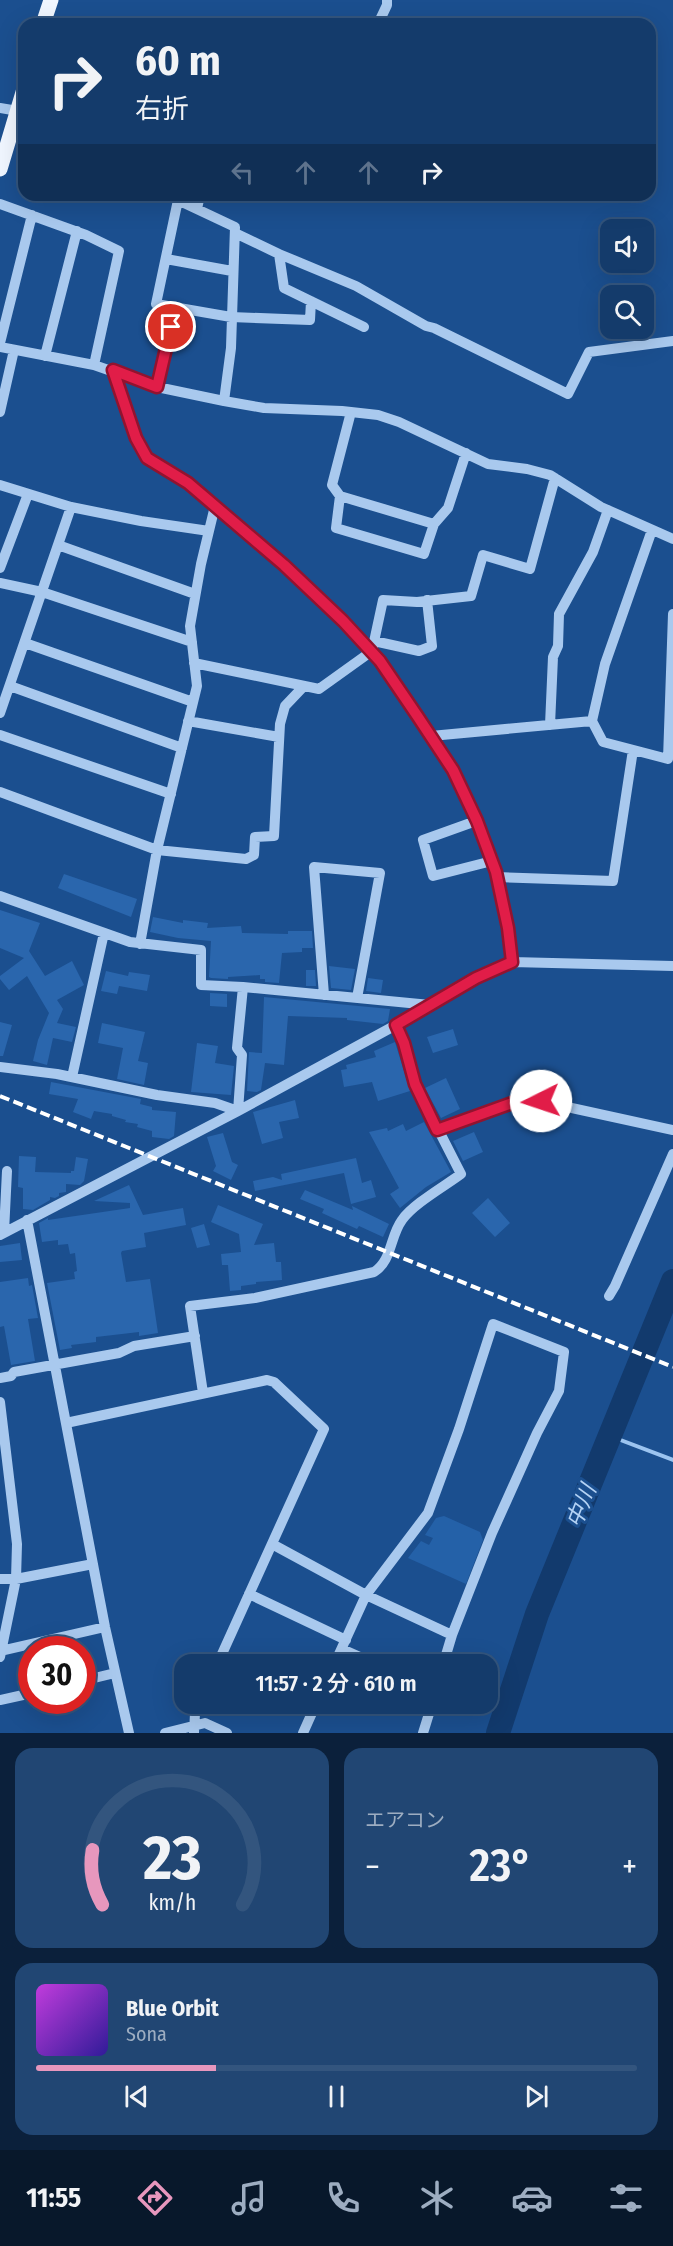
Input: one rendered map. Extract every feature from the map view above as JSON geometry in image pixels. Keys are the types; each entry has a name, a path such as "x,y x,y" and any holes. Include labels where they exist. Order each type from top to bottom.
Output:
{"main road":[{"path":"45,18 51,0"},
{"path":"0,170 18,132 18,111"}],"street":[{"path":"381,18 387,0"},
{"path":"0,108 18,111"},
{"path":"178,201 156,304 231,317 310,320 311,301"},
{"path":"180,201 235,227 231,348 224,401"},
{"path":"196,209 198,201"},
{"path":"0,204 77,231 119,251 94,365"},
{"path":"32,215 0,345 14,350 94,365 157,387 224,401 264,408 378,415 399,422 488,464 527,469 555,478 608,510 673,539"},
{"path":"45,356 77,231"},
{"path":"235,233 356,286 426,326 568,394 590,352 673,341"},
{"path":"279,254 284,288 364,327"},
{"path":"166,259 232,271"},
{"path":"157,387 175,307"},
{"path":"0,412 14,350"},
{"path":"113,370 136,438 147,458 188,483 373,646 453,770 477,821 497,877 508,928 512,962"},
{"path":"351,412 332,485 340,496 434,524"},
{"path":"340,496 336,528 424,554 434,524 448,508 466,453"},
{"path":"194,663 319,689 373,646 383,600 417,602 471,597 483,555 530,569 555,478"},
{"path":"0,485 71,507 209,531"},
{"path":"0,568 28,494"},
{"path":"140,944 157,850 197,686 190,626 215,506"},
{"path":"0,713 71,507"},
{"path":"550,725 553,657 558,646 559,614 593,552 608,510"},
{"path":"652,530 605,664 592,721 603,742 668,759 673,615"},
{"path":"58,545 195,594"},
{"path":"0,583 42,592 192,642"},
{"path":"373,646 419,651 432,646 426,600"},
{"path":"25,643 193,702"},
{"path":"10,686 182,748"},
{"path":"0,792 157,850 246,859 254,855 255,837 274,836 279,737 285,706 304,686"},
{"path":"188,720 279,737"},
{"path":"431,736 592,721"},
{"path":"0,735 171,794"},
{"path":"497,877 613,881 633,750"},
{"path":"477,821 423,840 433,876 492,861"},
{"path":"324,995 314,867 380,873 357,998"},
{"path":"0,896 140,944 201,950 201,985 430,1005"},
{"path":"72,1077 104,933"},
{"path":"2,1234 238,1111 396,1025 476,978 512,962 673,966"},
{"path":"238,1111 242,1055 237,1048 243,987"},
{"path":"203,1393 190,1306 255,1298 374,1272 385,1262 398,1227 407,1214 461,1174 415,1084 404,1043 396,1025"},
{"path":"0,1066 72,1077 157,1095 215,1103 238,1111"},
{"path":"437,1130 526,1098 673,1130"},
{"path":"609,1296 673,1154"},
{"path":"2,1234 7,1171"},
{"path":"27,1220 105,1627 129,1733"},
{"path":"339,1654 366,1595 428,1513 459,1429 493,1324 564,1352 559,1391 537,1433 492,1533 446,1654"},
{"path":"0,1378 11,1376 14,1372 119,1353 134,1346 195,1336"},
{"path":"66,1423 267,1380 274,1382 324,1429 222,1654"},
{"path":"0,1402 17,1544 16,1579 1,1654 105,1627"},
{"path":"272,1544 366,1595 452,1635"},
{"path":"0,1579 16,1579 93,1564"},
{"path":"249,1594 360,1654"},
{"path":"96,1678 116,1673"},
{"path":"0,1700 18,1696"},
{"path":"194,1729 195,1714"},
{"path":"303,1733 312,1714"},
{"path":"423,1733 429,1714"},
{"path":"165,1733 194,1729 205,1723 227,1733"}],"shaded area":[{"path":"444,1516 480,1532 483,1540 466,1584 408,1558 421,1541 429,1545 433,1538 425,1535 436,1518"}],"building":[{"path":"64,874 137,899 131,917 58,888"},
{"path":"0,910 40,923 29,951 45,976 72,961 84,985 57,1000 63,1009 57,1023 76,1027 72,1042 53,1038 47,1065 33,1061 38,1040 49,1013 27,976 9,990 0,979 0,976 24,958 0,948"},
{"path":"153,917 183,923 183,920 208,923 207,928 241,926 242,933 288,934 288,931 312,931 313,948 302,948 302,952 282,953 279,983 265,982 265,979 260,979 260,975 228,977 228,979 211,978 209,977 211,941 178,938 150,932"},
{"path":"329,966 355,969 351,990 331,988"},
{"path":"306,970 315,970 316,986 306,986"},
{"path":"106,971 128,976 129,972 150,975 147,991 119,986 117,994 101,991"},
{"path":"368,978 383,980 381,993 366,991"},
{"path":"210,993 227,994 227,1007 210,1006"},
{"path":"264,997 390,1009 388,1021 383,1024 347,1020 347,1018 288,1016 284,1065 265,1063 261,1090 247,1091 249,1052 262,1053"},
{"path":"0,1022 12,1025 3,1056 0,1056"},
{"path":"102,1023 145,1032 138,1061 148,1063 144,1085 117,1079 123,1048 98,1043"},
{"path":"453,1029 458,1045 433,1053 427,1037"},
{"path":"395,1042 410,1091 378,1101 372,1082 344,1087 341,1070 347,1069 346,1065 376,1057 374,1051"},
{"path":"197,1043 218,1046 215,1063 234,1066 231,1095 191,1092"},
{"path":"446,1078 460,1109 441,1118 425,1088"},
{"path":"51,1082 141,1099 140,1104 152,1107 152,1110 176,1112 174,1136 169,1139 152,1137 152,1131 137,1127 138,1124 125,1122 126,1120 112,1116 112,1114 94,1111 91,1119 73,1112 78,1099 49,1094"},
{"path":"295,1100 299,1118 279,1122 283,1138 262,1144 253,1112"},
{"path":"424,1122 451,1172 426,1187 400,1208 390,1194 399,1188 369,1132 387,1128 388,1131 403,1124 406,1131"},
{"path":"474,1132 483,1152 463,1161 453,1141"},
{"path":"223,1133 232,1162 238,1165 231,1180 213,1171 216,1166 207,1137"},
{"path":"19,1156 36,1157 35,1172 71,1173 74,1171 76,1157 88,1159 84,1181 80,1185 66,1184 66,1192 59,1193 59,1196 55,1198 50,1197 50,1200 33,1210 23,1209 23,1188 18,1187"},
{"path":"356,1158 362,1183 371,1180 376,1197 351,1204 344,1173 255,1191 253,1181 273,1177 282,1180 281,1174"},
{"path":"129,1185 143,1215 183,1208 186,1225 144,1233 146,1247 121,1253 126,1282 150,1279 158,1333 139,1336 139,1332 96,1337 96,1342 71,1345 72,1348 60,1350 47,1283 75,1279 74,1272 77,1271 75,1253 70,1254 68,1244 58,1245 58,1240 42,1242 39,1223 48,1218 48,1220 130,1208 130,1203 94,1201"},
{"path":"305,1190 353,1210 352,1206 389,1224 383,1237 359,1226 357,1229 322,1213 324,1209 300,1199"},
{"path":"488,1198 510,1223 495,1237 472,1213"},
{"path":"218,1205 263,1224 254,1245 274,1243 276,1262 281,1262 282,1280 256,1282 256,1284 241,1286 241,1290 230,1291 228,1265 222,1265 221,1254 241,1252 239,1234 211,1222"},
{"path":"204,1224 210,1245 197,1248 191,1228"},
{"path":"20,1243 22,1260 0,1262 0,1246"},
{"path":"28,1278 29,1286 32,1285 38,1318 28,1319 35,1361 11,1365 4,1326 0,1327 0,1282"}],"waterway":[{"name":"中川","path":"498,1733 537,1614 673,1281"},
{"path":"610,1436 673,1460"}],"railway":[{"path":"0,1096 673,1367"}],"route":[{"path":"171,327 157,387 113,370 136,438 147,458 188,483 284,565 343,621 380,661 453,770 477,821 496,872 508,928 512,962 476,978 396,1025 404,1043 415,1084 437,1130 526,1098 541,1101"}]}
